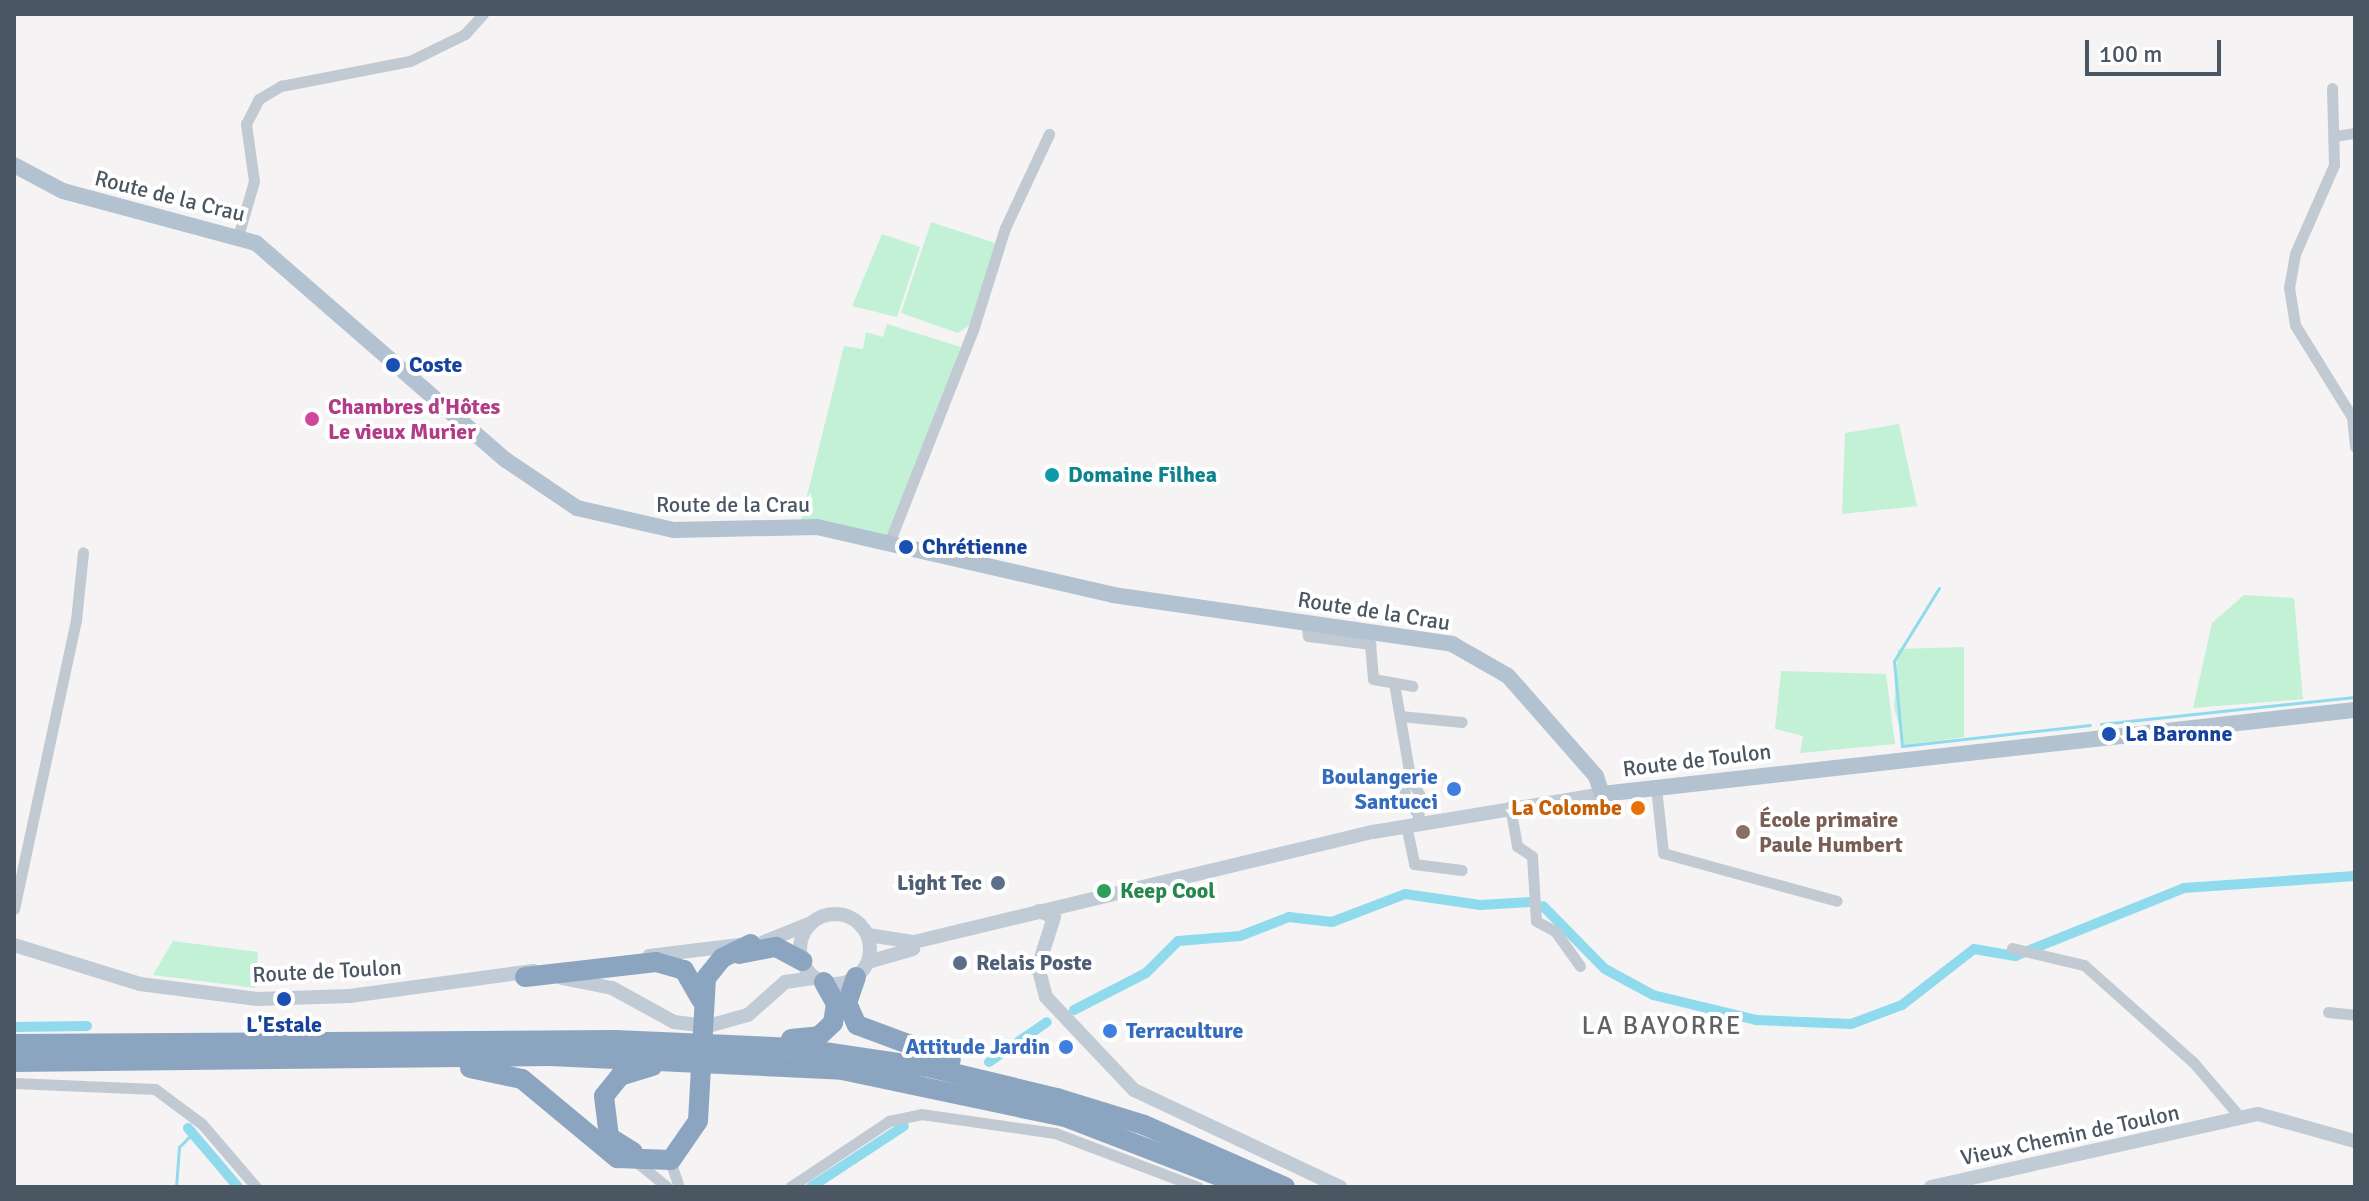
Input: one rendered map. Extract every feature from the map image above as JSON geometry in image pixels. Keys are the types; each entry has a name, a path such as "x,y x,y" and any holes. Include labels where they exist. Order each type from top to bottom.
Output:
{"highway":[{"path":"210,1059 494,1070 522,1079 603,1151 639,1164 664,1162 695,1131 701,999 717,963 751,944"},
{"path":"701,999 722,966 742,953 776,947 802,961"},
{"path":"525,977 656,962 684,970 701,999"},
{"path":"862,970 848,1010 872,1035 1144,1125 1285,1187"},
{"path":"140,1044 186,1036 529,1033 807,1039 827,1031 836,1014 820,980"},
{"path":"14,1044 615,1040 797,1048 946,1071 1144,1125"},
{"path":"14,1062 210,1059 775,1064 917,1081 1065,1117 1247,1187"},
{"path":"664,1162 625,1149 604,1127 604,1096 628,1071 679,1066 808,1073 1065,1117"},
{"path":"664,1162 688,1123 698,1078"}],"main road":[{"name":"Route de la Crau","path":"14,165 63,191 239,233 506,460 577,508 637,526 791,525 889,543 1099,592 1418,637 1475,654 1508,676 1596,776 1602,794"},
{"name":"Route de Toulon","path":"868,935 914,942 1046,914 1413,820 1634,789 2355,703"},
{"name":"Route de Toulon","path":"2228,720 2355,710"},
{"name":"Route de la Crau","path":"1596,776 1634,789"},
{"name":"Route de Toulon","path":"862,970 1071,904 1177,881"},
{"path":"843,914 868,935 862,970 820,980 802,961 801,940 811,923 843,914"},
{"path":"1046,914 1038,967 1046,997 1134,1090 1340,1187"},
{"name":"Route de Toulon","path":"14,945 140,984 248,998 350,996 751,944 788,937 811,923"},
{"name":"Route de Toulon","path":"457,982 525,977 602,985 674,1022 708,1026 748,1015 785,982 820,980"},
{"name":"Vieux Chemin de Toulon","path":"1931,1187 2185,1136 2240,1117 2281,1117 2355,1141"}],"street":[{"path":"239,233 254,181 246,124 259,99 281,86 410,61 465,34 483,14"},
{"path":"2332,88 2334,165 2295,254 2289,287 2295,325 2352,417 2355,447"},
{"path":"2335,136 2355,133"},
{"path":"889,543 973,330 1005,228 1049,134"},
{"path":"14,909 76,620 83,552"},
{"path":"1306,622 1308,636 1370,644 1373,679 1412,686"},
{"path":"1394,683 1410,777 1403,781 1413,820 1414,864 1462,870"},
{"path":"1400,716 1462,722"},
{"path":"1656,787 1663,853 1837,901"},
{"path":"1510,806 1517,846 1532,856 1536,921 1555,931 1580,966"},
{"path":"2018,950 2084,965 2193,1062 2240,1117"},
{"path":"2328,1012 2355,1015"},
{"path":"14,1083 155,1089 202,1124 256,1187"},
{"path":"790,1187 889,1121 921,1114 1055,1133 1198,1187"},
{"path":"664,1162 667,1187"},
{"path":"664,1162 679,1187"}],"green space":[{"path":"931,222 995,243 973,323 958,333 901,313"},
{"path":"882,234 920,247 897,317 852,306"},
{"path":"887,324 961,347 888,536 801,520 844,346 863,349 866,332 883,337"},
{"path":"1899,424 1917,506 1842,514 1845,433"},
{"path":"2244,595 2294,598 2303,699 2193,708 2212,623"},
{"path":"1964,647 1964,737 1904,745 1894,707 1898,649"},
{"path":"1781,671 1886,674 1895,744 1800,753 1803,736 1775,729"},
{"path":"173,941 258,952 255,988 153,975"}],"waterway":[{"path":"1939,588 1894,661 1902,746 2090,725"},
{"path":"2101,724 2355,697"},
{"path":"1543,906 1605,969 1653,995 1756,1020 1851,1024 1902,1005 1974,949 2015,956 2184,888 2355,876"},
{"path":"1074,1010 1146,973 1178,941 1240,936 1289,917 1332,922 1405,894 1480,905 1531,902"},
{"path":"989,1062 1047,1022"},
{"path":"14,1027 87,1026"},
{"path":"811,1187 904,1126"},
{"path":"188,1128 238,1187"},
{"path":"176,1187 179,1147 193,1133"}],"place":[{"name":"Coste","path":"393,365"},
{"name":"Chambres d'Hôtes Le vieux Murier","path":"312,419"},
{"name":"Domaine Filhea","path":"1052,475"},
{"name":"Chrétienne","path":"906,547"},
{"name":"La Baronne","path":"2109,734"},
{"name":"Boulangerie Santucci","path":"1454,789"},
{"name":"La Colombe","path":"1638,808"},
{"name":"École primaire Paule Humbert","path":"1743,832"},
{"name":"Light Tec","path":"998,883"},
{"name":"Keep Cool","path":"1104,891"},
{"name":"Relais Poste","path":"960,963"},
{"name":"L'Estale","path":"284,999"},
{"name":"Terraculture","path":"1110,1031"},
{"name":"Attitude Jardin","path":"1066,1047"}],"district":[{"name":"LA BAYORRE","path":"1662,1027"}]}
